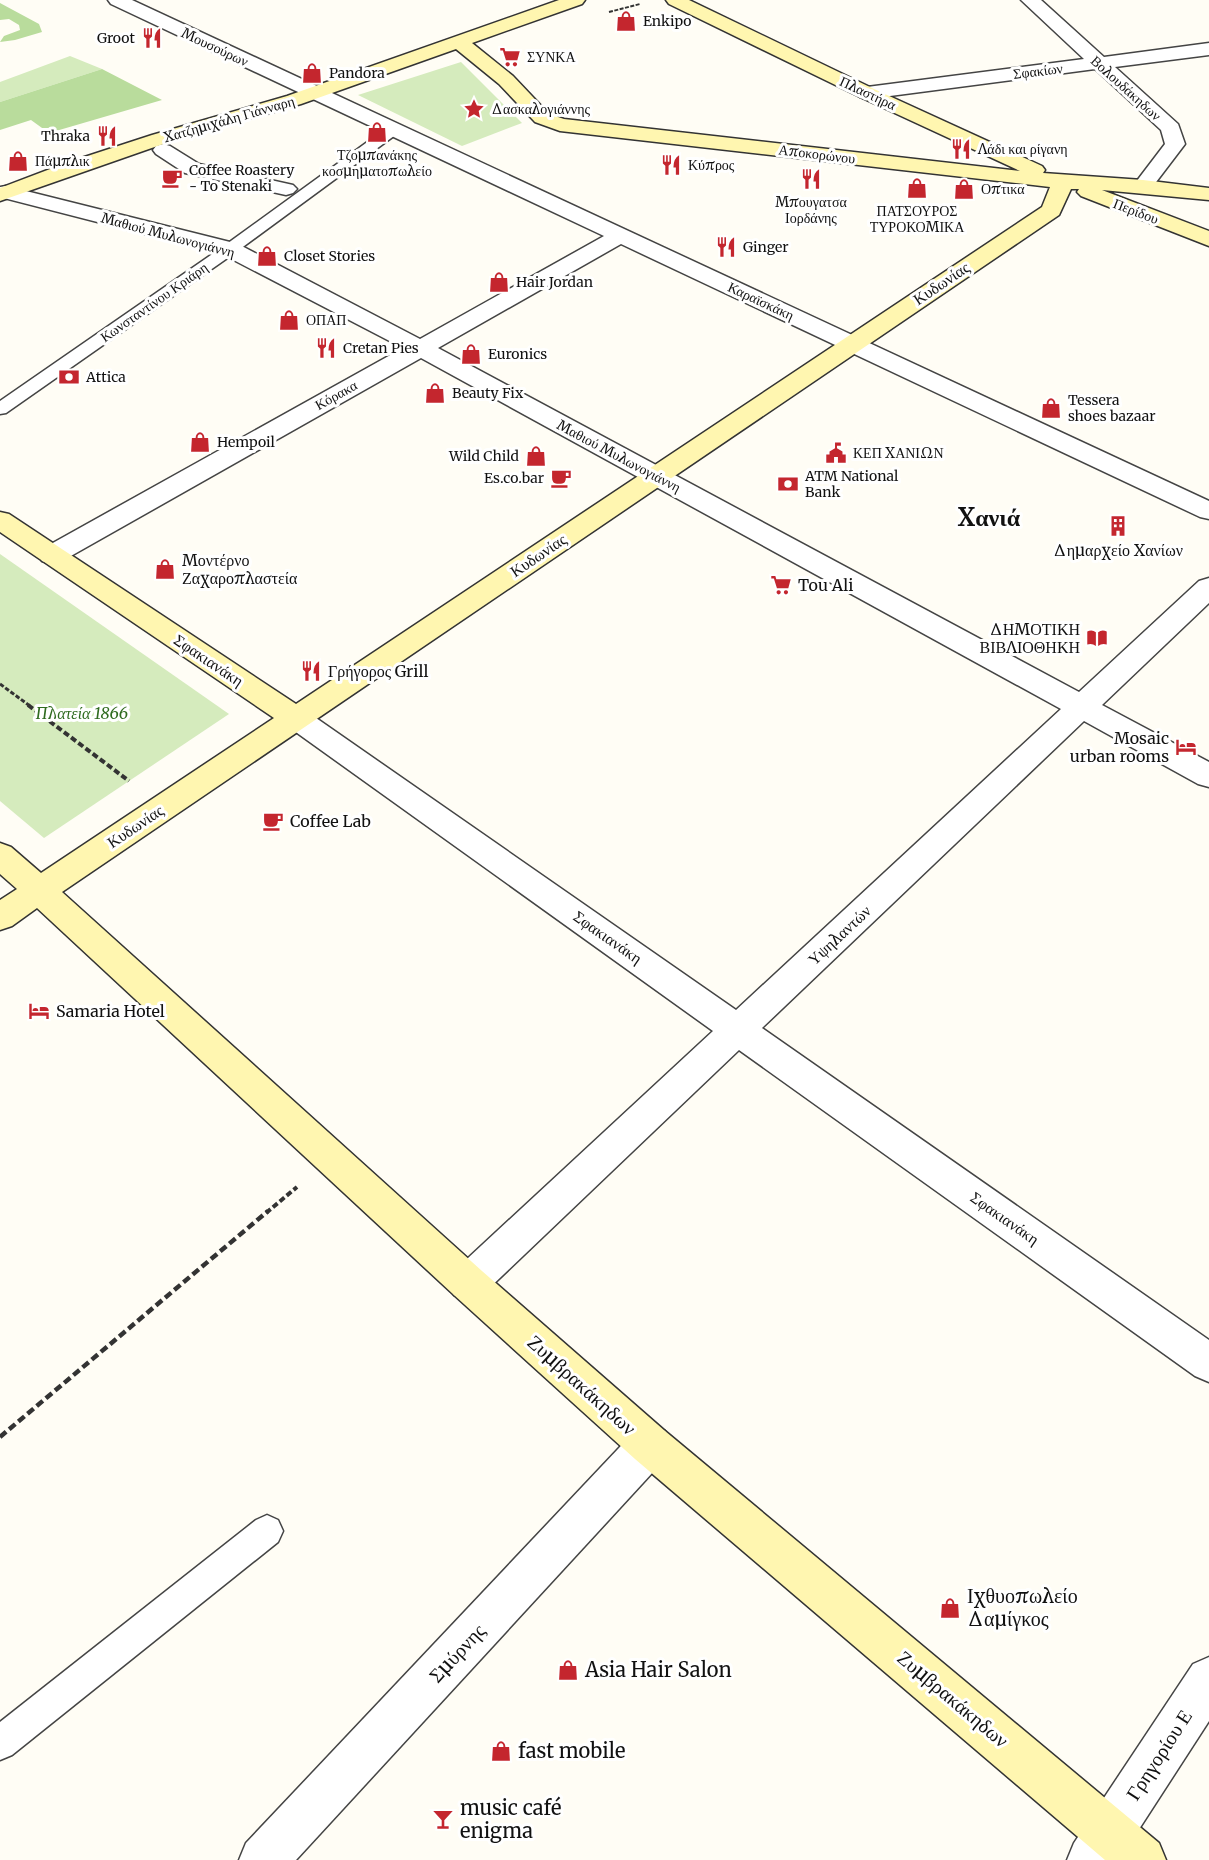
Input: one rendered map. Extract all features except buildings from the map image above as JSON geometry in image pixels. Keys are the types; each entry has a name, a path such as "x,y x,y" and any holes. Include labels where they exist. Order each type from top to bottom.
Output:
{"main road":[{"name":"Χατζημιχάλη Γιάνναρη","path":"3,194 73,167 313,93 576,0"},
{"name":"Πλαστήρα","path":"675,0 867,93 1063,182"},
{"name":"Αποκορώνου","path":"457,41 473,51 516,89 542,118 560,125 1063,182 1143,186 1209,194"},
{"name":"Περίδου","path":"1063,182 1209,239"},
{"name":"Κυδωνίας","path":"0,917 850,343 1051,210 1063,182"},
{"name":"Σφακιανάκη","path":"0,520 296,718"},
{"name":"Ζυμβρακάκηδων","path":"0,855 468,1283 1114,1850"}],"street":[{"name":"Μουσούρων","path":"117,0 313,93"},
{"name":"Βολουδάκηδων","path":"1030,0 1171,128 1175,144 1143,186"},
{"name":"Σφακίων","path":"867,93 1209,49"},
{"name":"Καραϊσκάκη","path":"313,93 1209,511"},
{"path":"163,150 192,169 286,189"},
{"name":"Μαθιού Μυλωνογιάννη","path":"3,194 230,249 420,348 1209,776"},
{"name":"Κόρακα","path":"52,555 620,236"},
{"name":"Υψηλαντών","path":"468,1283 1209,587"},
{"name":"Σφακιανάκη","path":"296,718 1209,1363"},
{"name":"Σμύρνης","path":"264,1860 650,1445"},
{"name":"Γρηγορίου Ε","path":"1114,1850 1209,1680"}],"lane":[{"name":"Κωνσταντίνου Κριάρη","path":"0,410 230,249 393,130"},
{"path":"0,1743 267,1531"}],"path":[{"path":"0,684 163,807"},
{"path":"0,1437 332,1158"}],"green space":[{"path":"0,3 39,24 42,32 0,42 4,36 20,30 19,25 9,19 0,20"},
{"path":"70,56 102,69 0,102 0,82"},
{"path":"461,62 522,123 462,146 358,95"},
{"path":"102,69 162,100 49,133 31,120 0,130 0,102"},
{"name":"Πλατεία 1866","path":"0,554 229,714 44,838 0,801"}],"place":[{"name":"Enkipo","path":"626,21"},
{"name":"Groot","path":"152,38"},
{"name":"ΣΥΝΚΑ","path":"510,57"},
{"name":"Pandora","path":"312,73"},
{"name":"Δασκαλογιάννης","path":"474,109"},
{"name":"Τζομπανάκης κοσμηματοπωλείο","path":"377,132"},
{"name":"Thraka","path":"107,136"},
{"name":"Λάδι και ρίγανη","path":"961,149"},
{"name":"Πάμπλικ","path":"18,161"},
{"name":"Κύπρος","path":"671,165"},
{"name":"Coffee Roastery - To Stenaki","path":"172,178"},
{"name":"Μπουγατσα Ιορδάνης","path":"811,179"},
{"name":"ΠΑΤΣΟΥΡΟΣ ΤΥΡΟΚΟΜΙΚΑ","path":"917,188"},
{"name":"Οπτικα","path":"964,189"},
{"name":"Ginger","path":"726,247"},
{"name":"Closet Stories","path":"267,256"},
{"name":"Hair Jordan","path":"499,282"},
{"name":"ΟΠΑΠ","path":"289,320"},
{"name":"Cretan Pies","path":"326,348"},
{"name":"Euronics","path":"471,354"},
{"name":"Attica","path":"69,377"},
{"name":"Beauty Fix","path":"435,393"},
{"name":"Tessera shoes bazaar","path":"1051,408"},
{"name":"Hempoil","path":"200,442"},
{"name":"ΚΕΠ ΧΑΝΙΩΝ","path":"836,453"},
{"name":"Wild Child","path":"536,456"},
{"name":"Es.co.bar","path":"561,478"},
{"name":"ATM National Bank","path":"788,484"},
{"name":"Δημαρχείο Χανίων","path":"1118,526"},
{"name":"Μοντέρνο Ζαχαροπλαστεία","path":"165,569"},
{"name":"Tou Ali","path":"781,585"},
{"name":"ΔΗΜΟΤΙΚΗ ΒΙΒΛΙΟΘΗΚΗ","path":"1097,638"},
{"name":"Γρήγορος Grill","path":"311,671"},
{"name":"Mosaic urban rooms","path":"1186,747"},
{"name":"Coffee Lab","path":"273,821"},
{"name":"Samaria Hotel","path":"39,1011"},
{"name":"Ιχθυοπωλείο Δαμίγκος","path":"950,1608"},
{"name":"Asia Hair Salon","path":"568,1670"},
{"name":"fast mobile","path":"501,1751"},
{"name":"music café enigma","path":"443,1819"}],"district":[{"name":"Χανιά","path":"989,518"}]}
